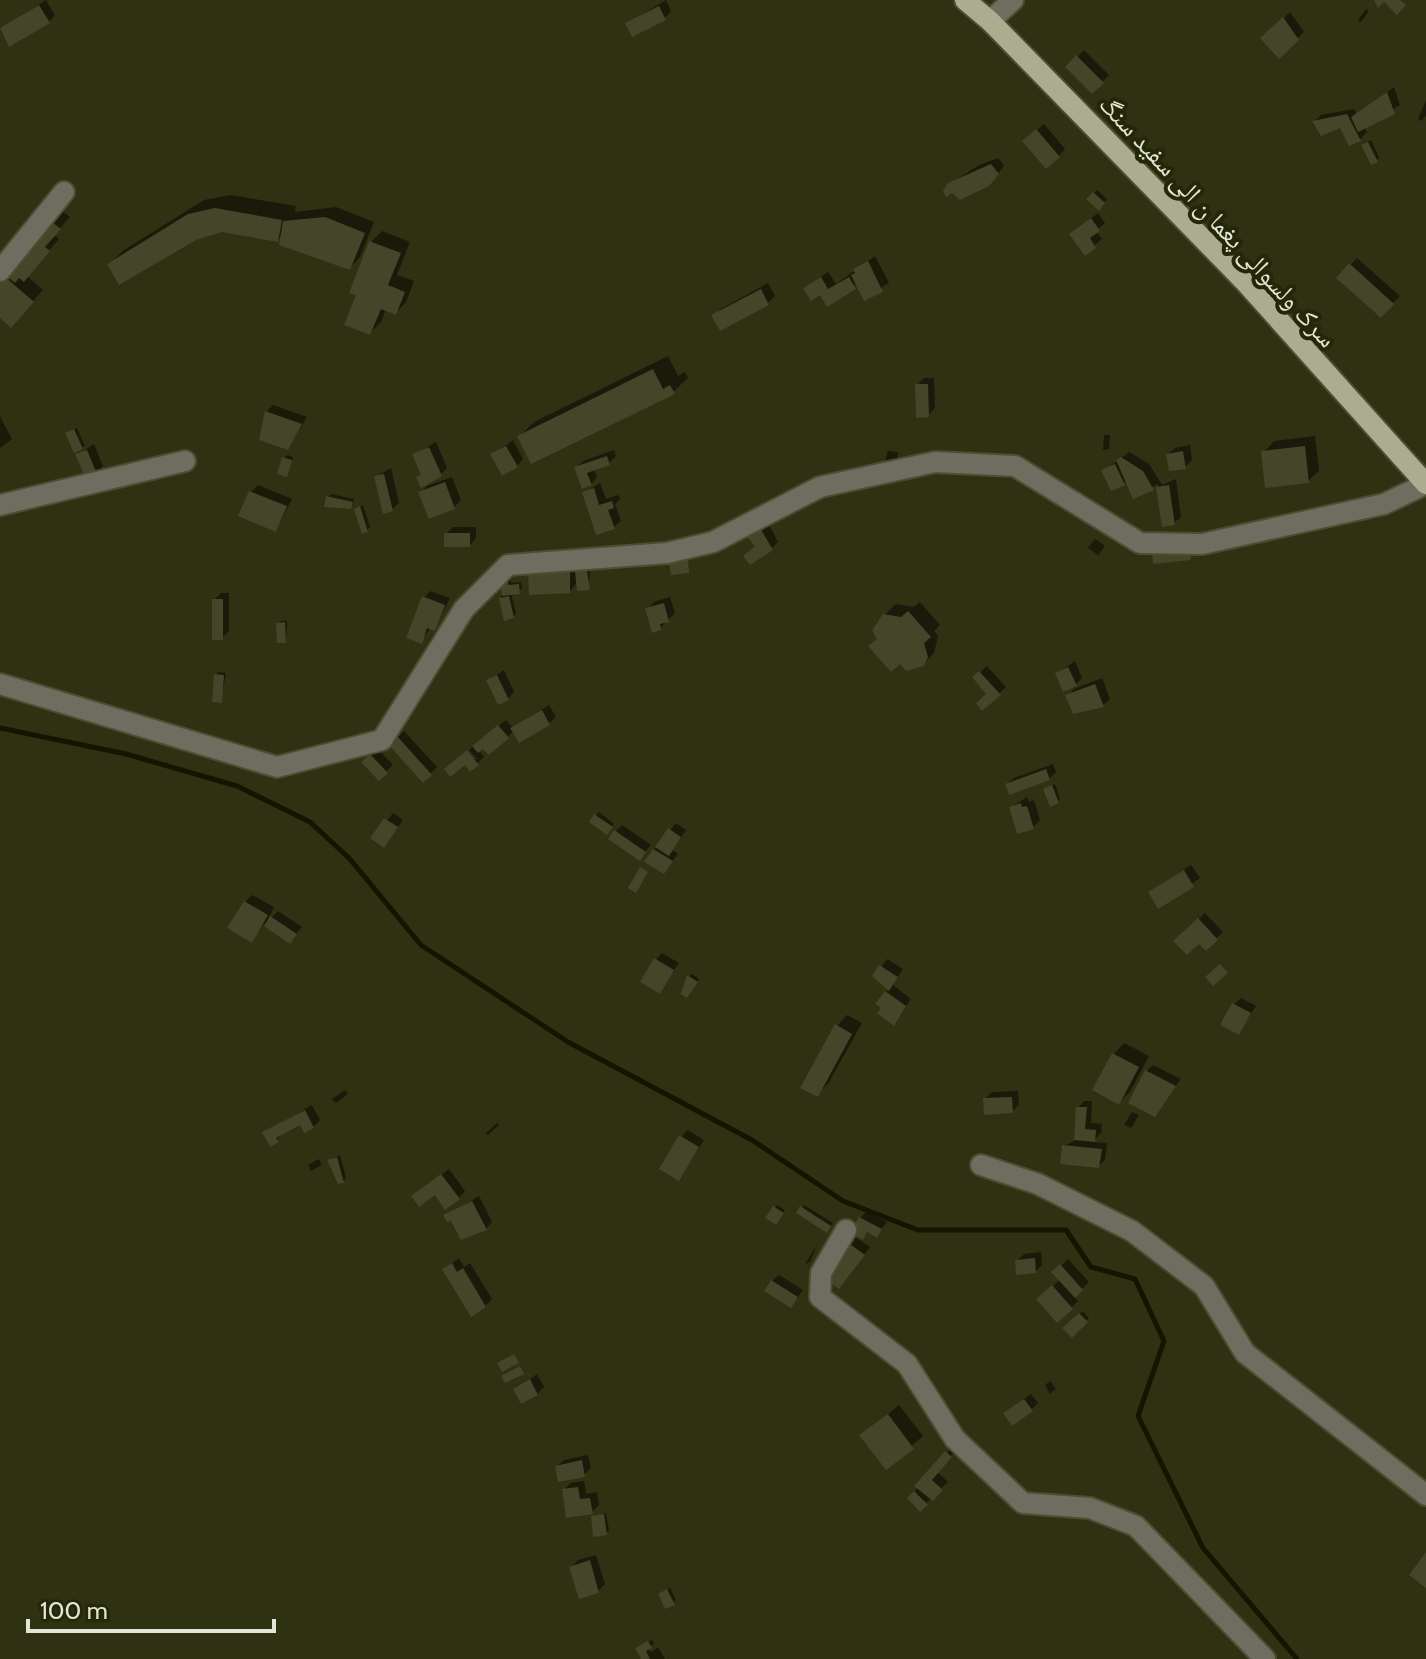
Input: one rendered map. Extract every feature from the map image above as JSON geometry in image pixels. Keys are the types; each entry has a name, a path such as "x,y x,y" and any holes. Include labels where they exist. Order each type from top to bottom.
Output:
{"main road":[{"name":"سرک ولسوالی پغما ن الی سفید سنگ","path":"965,0 990,21 1245,282 1426,484"}],"street":[{"path":"990,21 1013,0"},
{"path":"0,271 64,192"},
{"path":"0,505 185,461"},
{"path":"0,684 277,767 382,740 464,609 508,565 667,553 713,542 820,487 935,462 1015,466 1140,543 1202,544 1384,504 1426,484"},
{"path":"981,1165 1038,1184 1132,1231 1204,1286 1245,1353 1426,1495"},
{"path":"846,1230 821,1273 820,1297 907,1364 955,1439 1023,1503 1090,1508 1136,1526 1265,1659"}],"building":[{"path":"1374,0 1400,0 1406,5 1397,15 1384,2 1378,8"},
{"path":"39,5 50,23 9,47 0,28"},
{"path":"659,6 666,20 632,37 625,23"},
{"path":"1283,17 1299,40 1279,59 1260,38"},
{"path":"1076,55 1104,83 1092,94 1065,67"},
{"path":"1387,92 1395,114 1358,132 1351,117"},
{"path":"1347,114 1361,141 1349,146 1340,128 1321,136 1312,121"},
{"path":"1036,129 1060,157 1046,169 1022,141"},
{"path":"1368,142 1378,162 1371,165 1361,145"},
{"path":"991,164 999,174 989,186 960,200 952,193 946,197 943,191 948,183"},
{"path":"1093,192 1105,203 1099,211 1086,199"},
{"path":"215,208 282,220 278,242 222,232 196,240 119,285 107,264 188,214"},
{"path":"325,217 365,233 350,270 279,245 283,221"},
{"path":"1091,218 1100,231 1090,238 1096,248 1085,256 1069,234"},
{"path":"49,220 61,229 45,247 50,251 24,282 19,278 15,283 4,274"},
{"path":"369,241 401,253 388,285 405,292 396,315 381,309 370,335 344,325 356,295 349,293"},
{"path":"868,261 883,292 864,301 851,275 855,273 853,269"},
{"path":"1349,263 1394,304 1381,318 1336,278"},
{"path":"4,276 34,302 11,328 0,318 0,280"},
{"path":"821,277 828,289 849,277 856,289 827,307 820,295 811,301 803,288"},
{"path":"761,289 769,305 720,331 711,315"},
{"path":"653,369 663,389 670,385 675,394 531,464 517,436"},
{"path":"915,384 928,384 929,417 916,418"},
{"path":"265,411 302,424 288,450 259,440"},
{"path":"74,429 83,449 74,453 65,433"},
{"path":"506,446 518,467 502,476 490,454"},
{"path":"1305,446 1309,483 1265,488 1261,451"},
{"path":"429,447 442,476 421,488 416,477 421,475 412,454"},
{"path":"87,450 97,474 86,479 75,454"},
{"path":"1183,451 1186,469 1169,471 1166,454"},
{"path":"607,456 610,465 587,473 592,485 582,489 574,467"},
{"path":"282,457 292,460 287,477 277,474"},
{"path":"1121,457 1143,471 1154,490 1133,499 1116,460"},
{"path":"1115,464 1125,485 1111,491 1101,470"},
{"path":"384,474 393,511 383,514 374,476"},
{"path":"445,482 455,509 429,519 418,492"},
{"path":"1169,485 1175,525 1162,527 1156,487"},
{"path":"594,488 599,505 612,501 614,508 608,510 615,529 596,535 582,492"},
{"path":"249,491 287,506 276,532 238,516"},
{"path":"326,496 353,502 351,509 324,507"},
{"path":"360,506 368,532 362,534 354,509"},
{"path":"759,526 773,550 750,565 743,556 755,546 747,537"},
{"path":"444,533 470,533 470,547 444,547"},
{"path":"1190,549 1191,560 1153,564 1152,553"},
{"path":"688,559 689,573 671,575 669,561"},
{"path":"570,568 570,593 529,595 528,570"},
{"path":"587,570 590,590 577,591 575,571"},
{"path":"508,580 508,585 519,584 520,594 502,596 500,581"},
{"path":"422,596 445,605 435,631 427,628 422,644 406,638"},
{"path":"509,596 514,618 504,621 499,598"},
{"path":"212,599 223,599 223,640 212,640"},
{"path":"664,603 669,622 660,624 661,630 652,633 645,608"},
{"path":"908,611 931,637 924,643 928,657 924,666 906,671 900,664 891,672 868,646 877,639 872,630 883,614 901,617"},
{"path":"285,622 286,643 277,643 276,623"},
{"path":"1068,667 1077,686 1063,692 1055,673"},
{"path":"979,671 1001,695 982,711 976,703 986,694 972,677"},
{"path":"214,674 224,675 222,703 212,702"},
{"path":"497,675 509,700 498,705 486,680"},
{"path":"1095,684 1104,707 1073,714 1065,695"},
{"path":"542,710 550,725 519,743 510,728"},
{"path":"498,725 509,738 489,755 483,749 478,753 472,746"},
{"path":"397,736 432,775 423,783 388,744"},
{"path":"467,750 479,765 470,772 465,765 450,777 444,769"},
{"path":"370,754 388,773 379,781 361,762"},
{"path":"1046,769 1050,780 1009,795 1005,784"},
{"path":"1052,785 1059,803 1050,807 1043,789"},
{"path":"1021,803 1022,807 1027,806 1034,829 1017,834 1009,807"},
{"path":"594,814 613,827 607,835 589,822"},
{"path":"384,818 398,827 384,848 370,838"},
{"path":"668,828 681,837 669,856 655,847"},
{"path":"614,830 646,852 640,861 608,839"},
{"path":"653,849 673,861 664,874 644,862"},
{"path":"640,867 648,872 636,893 628,888"},
{"path":"1184,870 1194,887 1158,909 1148,892"},
{"path":"244,901 268,915 252,943 227,928"},
{"path":"270,916 297,934 290,944 264,926"},
{"path":"1198,918 1218,940 1206,951 1199,944 1187,955 1173,941"},
{"path":"654,958 674,970 660,994 640,982"},
{"path":"1220,964 1228,973 1213,986 1205,977"},
{"path":"879,965 898,977 889,991 872,976"},
{"path":"687,975 698,982 687,998 681,994"},
{"path":"885,991 906,1006 894,1026 877,1013 881,1008 875,1004"},
{"path":"1232,1003 1251,1013 1239,1035 1220,1025"},
{"path":"835,1024 852,1034 818,1097 800,1088"},
{"path":"1112,1053 1139,1067 1119,1105 1092,1090"},
{"path":"1145,1070 1176,1086 1155,1117 1128,1103"},
{"path":"1012,1097 1013,1113 984,1115 983,1098"},
{"path":"1076,1107 1087,1107 1085,1129 1096,1130 1095,1142 1074,1140"},
{"path":"305,1110 314,1128 304,1133 300,1125 276,1138 279,1142 270,1147 262,1132"},
{"path":"679,1135 699,1147 679,1181 659,1169"},
{"path":"1062,1145 1102,1149 1099,1168 1060,1164"},
{"path":"337,1157 344,1183 338,1184 327,1160"},
{"path":"441,1174 460,1199 445,1210 435,1195 419,1207 411,1196"},
{"path":"472,1201 487,1230 461,1240 451,1221 447,1222 443,1215"},
{"path":"773,1206 784,1213 776,1225 765,1218"},
{"path":"800,1206 831,1226 827,1233 796,1213"},
{"path":"859,1217 882,1229 877,1238 867,1232 863,1240 850,1233"},
{"path":"847,1242 865,1255 839,1289 822,1277"},
{"path":"1035,1258 1036,1273 1016,1275 1015,1260"},
{"path":"452,1263 457,1272 463,1268 486,1307 471,1317 442,1269"},
{"path":"1060,1264 1083,1290 1075,1298 1051,1272"},
{"path":"771,1280 798,1297 791,1308 764,1291"},
{"path":"1052,1285 1073,1309 1057,1323 1036,1299"},
{"path":"1079,1313 1088,1322 1072,1338 1062,1328"},
{"path":"514,1354 519,1363 502,1372 497,1363"},
{"path":"520,1366 524,1374 505,1383 501,1376"},
{"path":"530,1379 538,1395 521,1404 513,1389"},
{"path":"1024,1399 1033,1411 1012,1426 1003,1413"},
{"path":"888,1414 914,1449 886,1470 859,1435"},
{"path":"945,1451 952,1457 932,1480 943,1490 933,1501 914,1486"},
{"path":"582,1460 585,1477 558,1482 555,1466"},
{"path":"578,1487 580,1499 590,1498 593,1514 566,1518 562,1489"},
{"path":"914,1491 928,1505 920,1512 907,1498"},
{"path":"604,1514 607,1535 593,1537 591,1516"},
{"path":"1426,1552 1426,1588 1409,1575"},
{"path":"590,1560 599,1593 579,1599 569,1567"},
{"path":"667,1589 675,1605 665,1609 658,1594"},
{"path":"648,1641 652,1648 646,1651 650,1659 641,1659 635,1648"}],"waterway":[{"path":"0,728 126,754 237,786 310,822 349,858 421,945 568,1042 752,1140 843,1201 918,1230 1066,1230 1091,1267 1135,1279 1164,1341 1138,1416 1203,1548 1297,1659"}]}
